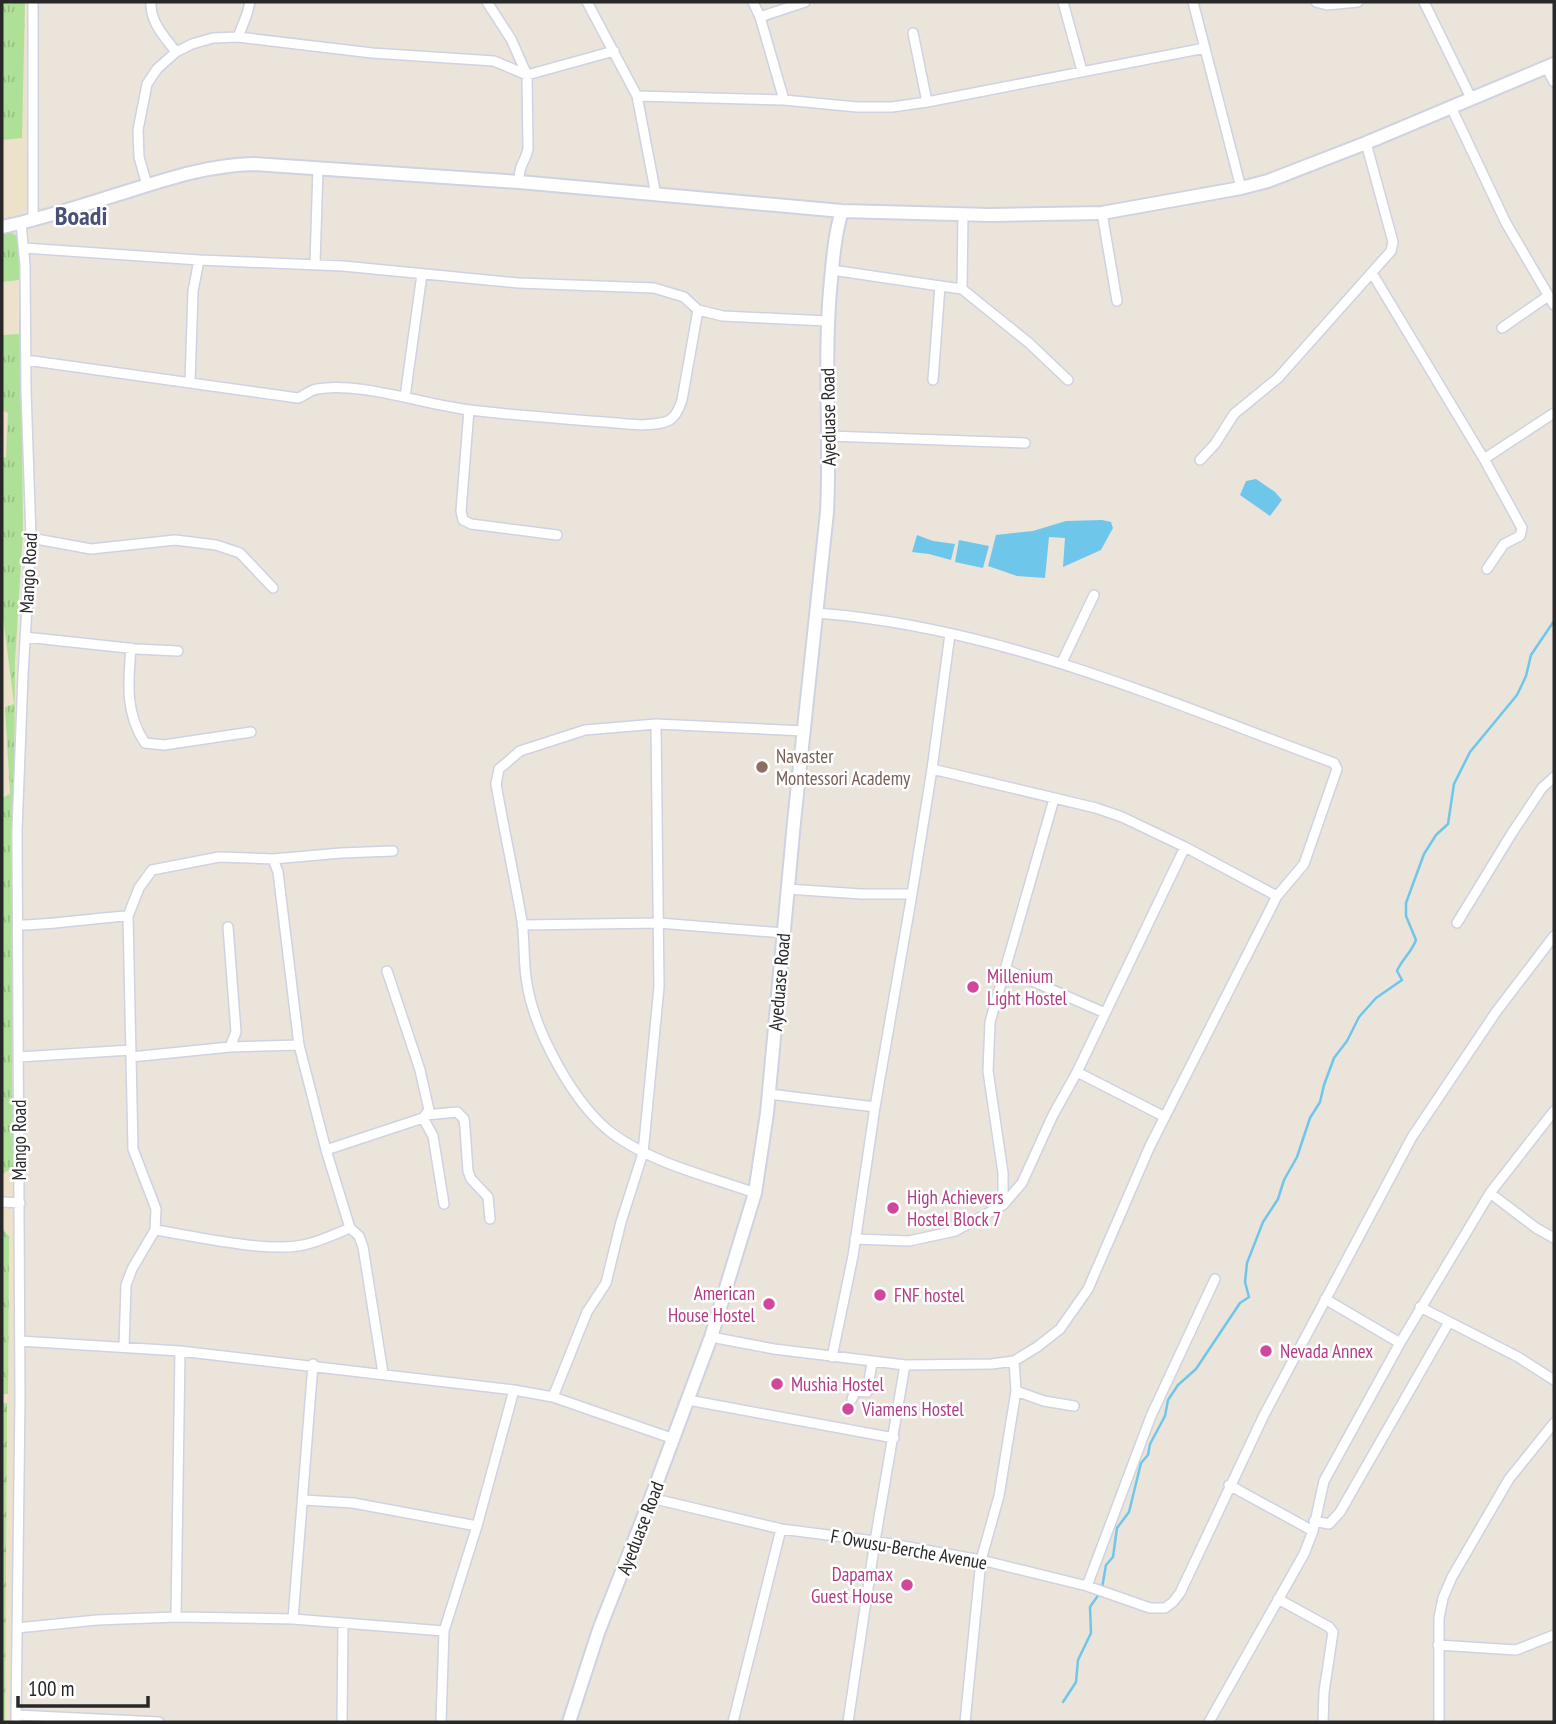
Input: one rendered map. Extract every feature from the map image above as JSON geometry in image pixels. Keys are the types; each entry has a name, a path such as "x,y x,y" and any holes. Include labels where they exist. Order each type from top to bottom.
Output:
{"street":[{"name":"Mango Road","path":"16,1718 20,1341 18,831 31,538 24,248 33,2"},
{"path":"150,2 150,14 176,52"},
{"path":"238,37 250,2"},
{"path":"487,2 511,39 527,75 528,149 526,158 519,167 519,181"},
{"path":"587,2 637,96 656,195"},
{"path":"753,2 760,16 784,100"},
{"path":"760,16 805,2"},
{"path":"1063,2 1083,71"},
{"path":"1193,2 1241,188"},
{"path":"1316,2 1342,5 1358,2"},
{"path":"1424,2 1471,98"},
{"path":"913,33 927,103"},
{"path":"147,185 139,158 138,130 147,84 157,69 176,52 192,44 213,38 238,37 372,53 494,61 527,75 614,51"},
{"path":"637,96 784,100 857,107 892,107 927,103 1205,48"},
{"path":"2,227 27,222 197,170 231,164 519,181 842,211 963,215 1102,213 1241,188 1278,177 1550,66 1554,82"},
{"path":"1451,107 1506,223 1554,305"},
{"path":"1200,460 1215,444 1234,414 1278,378 1391,251 1393,245 1366,143"},
{"path":"315,264 318,168"},
{"name":"Ayeduase Road","path":"569,1722 599,1630 711,1337 755,1193 769,1094 787,889 827,512 827,321 842,211"},
{"path":"1102,213 1116,301"},
{"path":"962,289 963,215"},
{"path":"24,248 199,260 315,264 518,283 654,288 684,297 698,310 752,319 827,321"},
{"path":"190,382 193,291 199,260"},
{"path":"832,270 962,289 1029,343 1068,380"},
{"path":"1372,273 1484,459 1523,532 1504,544 1487,569"},
{"path":"405,397 422,274"},
{"path":"933,380 940,286"},
{"path":"1502,328 1548,296"},
{"path":"26,360 298,398 316,389 333,388 405,397 428,404 469,410 641,425 671,422 677,415 698,310"},
{"path":"469,410 461,511 463,520 471,524 557,535"},
{"path":"1484,459 1554,413"},
{"path":"829,436 1025,443"},
{"path":"31,538 90,549 174,540 216,545 240,553 272,588"},
{"path":"1062,662 1094,595"},
{"path":"711,1337 872,1363 969,1365 1014,1361 1060,1329 1088,1289 1165,1117 1277,896 1304,864 1331,790 1336,765 1062,662 886,621 816,614"},
{"path":"832,1357 855,1239 912,894 950,634"},
{"path":"25,637 131,649 178,651"},
{"path":"131,649 128,688 131,715 145,743 176,744 251,732"},
{"path":"755,1193 643,1153 597,1121 577,1096 562,1072 532,1008 524,967 523,925 496,784 499,769 520,751 584,730 656,724 804,731"},
{"path":"553,1397 587,1312 606,1283 621,1222 643,1153 659,987 656,724"},
{"path":"932,769 1096,808 1122,817 1277,896"},
{"path":"1457,923 1511,833 1542,788 1554,777"},
{"path":"1003,1205 1003,1173 992,1109 988,1061 990,1022 1054,799"},
{"path":"855,1239 909,1241 956,1231 1003,1205 1022,1183 1052,1115 1077,1072 1185,847"},
{"path":"124,1346 126,1285 132,1269 155,1230 156,1209 133,1149 128,916 139,888 152,870 219,857 273,859 393,850"},
{"path":"273,859 278,872 299,1045 326,1150 350,1228 359,1236 363,1247 383,1373"},
{"path":"787,889 912,894"},
{"path":"18,925 58,924 78,919 128,916"},
{"path":"523,925 659,923 784,933"},
{"path":"228,927 236,1032 230,1047"},
{"path":"1450,1322 1340,1512 1329,1524 1314,1526 1229,1485 1390,1176 1441,1091 1554,936"},
{"path":"1005,970 1105,1013"},
{"path":"387,971 430,1106 425,1116 433,1136 444,1204"},
{"path":"19,1058 299,1045"},
{"path":"1077,1072 1165,1117"},
{"path":"769,1094 875,1107"},
{"path":"1209,1722 1304,1554 1314,1526 1324,1481 1420,1307 1490,1193 1554,1111"},
{"path":"326,1150 425,1116 457,1112 464,1119 468,1171 471,1179 488,1197 490,1219"},
{"path":"1490,1193 1554,1238"},
{"path":"2,1202 20,1202"},
{"path":"155,1230 246,1244 289,1246 303,1245 350,1228"},
{"path":"1087,1586 1151,1416 1215,1279"},
{"path":"1325,1299 1400,1343"},
{"path":"1420,1307 1518,1357 1554,1380"},
{"path":"20,1341 180,1350 514,1390 553,1397 674,1438"},
{"path":"176,1617 180,1350"},
{"path":"965,1722 981,1560 999,1496 1016,1391 1014,1361"},
{"path":"852,1399 855,1391 867,1392 872,1363"},
{"path":"293,1619 313,1364"},
{"path":"848,1722 905,1365"},
{"path":"440,1722 444,1631 477,1526 514,1390"},
{"path":"1016,1391 1044,1401 1074,1406"},
{"path":"688,1400 894,1438"},
{"path":"1439,1722 1438,1645 1443,1598 1452,1577 1509,1479 1554,1423"},
{"name":"F Owusu-Berche Avenue","path":"651,1499 781,1529 875,1541 981,1560 1087,1586 1150,1608 1164,1608 1180,1593 1229,1485"},
{"path":"304,1500 353,1503 477,1526"},
{"path":"733,1722 781,1529"},
{"path":"1278,1599 1329,1627 1333,1633 1324,1692 1323,1722"},
{"path":"18,1628 97,1620 176,1617 293,1619 444,1631"},
{"path":"342,1722 343,1624"},
{"path":"1438,1645 1517,1650 1554,1635"},
{"path":"16,1718 159,1722"}],"shaded area":[{"path":"2,2 25,2 27,210 18,213 17,1277 12,1722 2,1722"}],"green space":[{"path":"2,2 25,2 22,138 2,140"},
{"path":"2,232 16,235 20,245 23,532 15,661 12,1077 14,1167 2,1174 2,798 10,794 5,707 14,704 2,609 2,458 6,457 8,413 2,410 2,335 19,334 19,280 2,282"},
{"path":"2,1227 9,1237 8,1394 2,1394"},
{"path":"2,1403 7,1403 5,1722 2,1722"}],"water":[{"path":"1256,479 1282,500 1270,516 1240,495 1246,481"},
{"path":"1066,521 1111,522 1113,528 1101,550 1063,567 1065,538 1049,537 1045,578 1017,576 988,566 996,535 1033,531"},
{"path":"917,535 933,541 955,544 951,560 912,552"},
{"path":"959,540 989,546 983,568 955,562"}],"waterway":[{"path":"1102,1588 1106,1565 1113,1557 1117,1528 1129,1512 1141,1463 1148,1455 1150,1444 1165,1416 1168,1400 1178,1385 1196,1369 1240,1303 1249,1297 1245,1282 1247,1263 1263,1222 1278,1199 1284,1180 1297,1157 1310,1118 1320,1102 1334,1058 1347,1041 1359,1017 1376,998 1402,980 1397,971 1416,940 1406,916 1406,903 1424,854 1436,835 1448,824 1454,784 1470,752 1517,695 1526,676 1531,655 1554,621"},
{"path":"1063,1702 1076,1682 1078,1660 1091,1633 1090,1607 1099,1594"}],"place":[{"name":"Navaster Montessori Academy","path":"762,767"},
{"name":"Millenium Light Hostel","path":"973,987"},
{"name":"High Achievers Hostel Block 7","path":"893,1208"},
{"name":"FNF hostel","path":"880,1295"},
{"name":"American House Hostel","path":"769,1304"},
{"name":"Nevada Annex","path":"1266,1351"},
{"name":"Mushia Hostel","path":"777,1384"},
{"name":"Viamens Hostel","path":"848,1409"},
{"name":"Dapamax Guest House","path":"907,1585"}],"district":[{"name":"Boadi","path":"81,215"}]}
